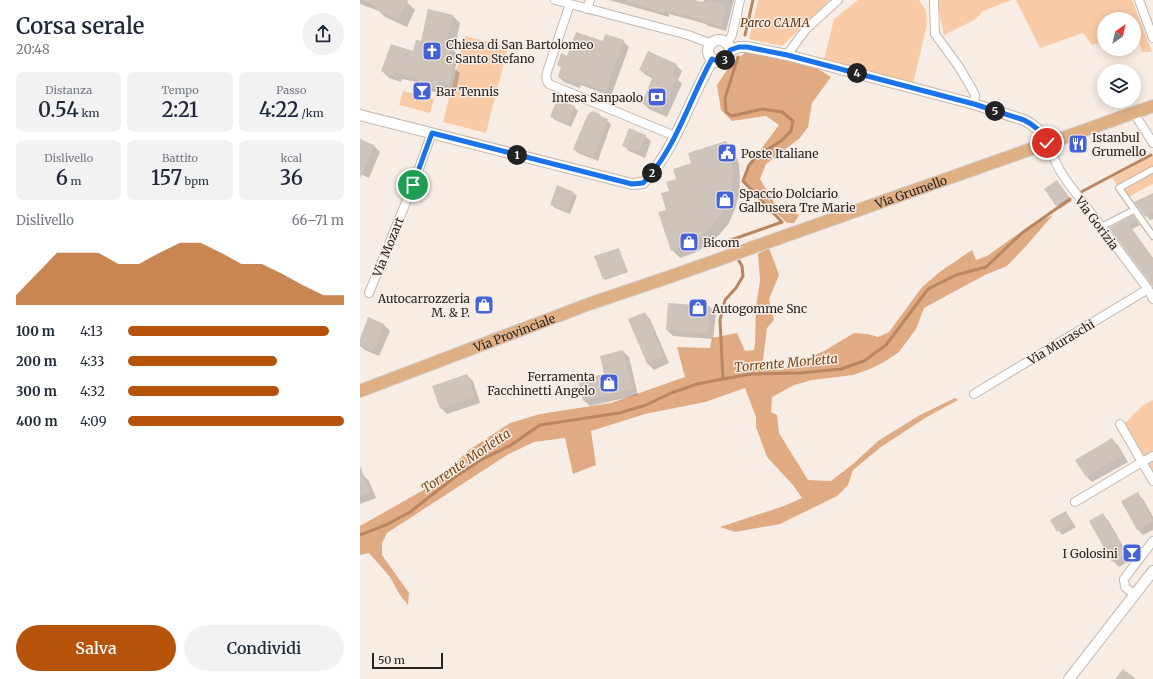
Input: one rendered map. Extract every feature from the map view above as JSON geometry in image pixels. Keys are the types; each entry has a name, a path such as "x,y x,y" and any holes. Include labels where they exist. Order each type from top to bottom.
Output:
{"main road":[{"name":"Via Grumello","path":"669,276 1153,106"},
{"name":"Via Provinciale","path":"360,392 589,304 669,276"}],"street":[{"path":"555,0 688,35 712,44"},
{"path":"587,9 590,0"},
{"path":"740,0 729,47 728,58 725,60 716,61 712,59 709,52 712,44 719,40 729,47 747,47 787,55 974,104 1024,120 1041,132 1047,143"},
{"path":"787,55 806,29 838,0"},
{"path":"934,0 935,34 959,67 972,89 975,95 974,104"},
{"path":"1139,0 1153,38"},
{"path":"570,4 546,76 546,80 549,84 675,136"},
{"path":"360,115 632,184 643,183 656,168 675,136 712,59"},
{"path":"1134,113 1153,143"},
{"name":"Via Mozart","path":"369,293 413,185 432,133"},
{"name":"Via Gorizia","path":"1047,143 1059,169 1066,180 1148,289 1153,299"},
{"path":"1152,170 1119,188 1153,236"},
{"path":"1101,227 1134,210"},
{"name":"Via Muraschi","path":"974,394 1148,289"},
{"path":"1120,424 1153,481"},
{"path":"1075,502 1153,456"},
{"path":"1135,595 1125,587 1124,579 1153,541"},
{"path":"1069,679 1153,571"}],"green space":[{"name":"Parco CAMA","path":"758,0 830,0 782,46 749,39"},
{"path":"858,0 919,0 926,11 927,25 913,83 824,59 834,19"},
{"path":"937,0 1012,0 983,11 976,19 944,35"},
{"path":"1016,0 1132,0 1137,12 1097,12 1097,44 1092,45 1083,33 1040,48"},
{"path":"1141,23 1152,52 1142,52 1141,48"},
{"path":"465,36 508,47 486,133 443,122"},
{"path":"403,91 434,99 430,113 399,105"},
{"path":"1153,155 1153,184 1126,198 1112,178"},
{"path":"1153,400 1153,480 1120,428 1142,406"}],"shaded area":[{"path":"747,51 818,69 831,77 812,103 808,127 800,138 766,164 760,179 775,204 799,215 794,223 787,223 743,181 749,165 779,125 766,116 732,121 721,110 717,85 731,64"},
{"path":"1053,215 1007,266 985,275 924,308 916,329 899,352 884,362 853,375 812,380 794,385 772,397 771,412 777,415 779,433 808,480 831,481 853,464 878,441 920,415 955,398 958,400 925,418 881,447 853,470 848,485 837,496 780,524 735,532 720,527 784,506 802,498 793,485 767,457 756,427 756,417 745,388 705,402 645,414 591,431 596,465 573,474 565,438 534,442 507,455 387,533 382,543 382,555 409,593 408,605 400,595 390,577 369,553 360,555 360,526 434,484 469,450 510,423 540,414 611,403 685,377 677,347 710,348 712,338 737,333 745,351 754,350 756,306 760,281 758,254 769,248 779,275 769,299 774,320 767,328 763,360 771,367 782,370 824,351 854,333 868,334 878,337 889,332 922,287 941,271 972,250 976,260 987,256 1032,224"}],"building":[{"path":"363,0 408,0 399,19 375,9 377,6"},
{"path":"628,0 694,0 707,3 708,0 727,5 721,27 702,21 703,20 665,10 664,13 628,2"},
{"name":"Chiesa di San Bartolomeo e Santo Stefano","path":"428,9 453,15 446,46 451,47 448,64 453,65 449,84 440,82 433,87 421,84 416,77 395,73 394,76 381,71 391,44 413,51 416,40 421,41"},
{"path":"576,32 603,41 605,34 624,40 606,91 558,77 561,67 557,65 561,53 567,56"},
{"path":"648,51 677,64 672,75 677,77 662,112 642,103 653,76 639,70"},
{"path":"557,99 575,106 568,124 550,117"},
{"path":"593,111 608,119 594,158 573,149 588,114"},
{"path":"629,128 646,135 639,152 622,146"},
{"path":"360,139 374,145 360,179"},
{"path":"726,141 731,155 733,170 732,186 728,201 721,215 700,237 671,251 658,212 666,210 661,193 669,191 666,182 676,179 673,169 691,163 688,153"},
{"path":"1057,180 1069,197 1056,206 1044,189"},
{"path":"557,185 574,192 567,211 550,205"},
{"path":"1153,193 1153,213 1145,217 1134,202"},
{"path":"1133,215 1137,221 1129,226 1153,258 1153,287 1109,228"},
{"path":"619,248 627,271 603,279 594,256"},
{"path":"668,303 710,306 708,334 666,330"},
{"path":"645,312 664,357 647,364 628,319"},
{"path":"368,317 384,324 374,351 360,346 360,339"},
{"path":"623,350 633,389 583,401 578,380 604,374 600,356"},
{"path":"467,374 475,397 440,409 432,386"},
{"path":"1112,438 1123,455 1086,477 1075,460"},
{"path":"360,466 371,492 360,496"},
{"path":"1138,492 1153,521 1137,530 1121,501"},
{"path":"1066,511 1073,523 1057,532 1050,520"},
{"path":"1103,513 1126,554 1112,562 1089,521"},
{"path":"1123,669 1136,679 1115,679"}],"waterway":[{"path":"745,35 753,0"},
{"path":"731,246 728,241 782,222 743,181 749,165 757,156 781,141 791,131 793,121 782,112 762,109 732,116 726,112 725,98 738,57"},
{"name":"Torrente Morletta","path":"1081,192 1151,155"},
{"name":"Torrente Morletta","path":"360,535 388,524 410,512 455,477 481,460 511,445 540,425 619,413 646,405 671,393 697,384 751,374 800,373 841,369 864,361 886,345 928,289 956,275 986,267 1022,233 1070,199"},
{"path":"723,379 720,320 725,300 736,288 743,276 742,266 739,261"}],"place":[{"name":"Chiesa di San Bartolomeo e Santo Stefano","path":"432,51"},
{"name":"Bar Tennis","path":"422,91"},
{"name":"Intesa Sanpaolo","path":"657,97"},
{"name":"Istanbul Grumello","path":"1078,144"},
{"name":"Poste Italiane","path":"727,153"},
{"name":"Spaccio Dolciario Galbusera Tre Marie","path":"725,200"},
{"name":"Bicom","path":"689,242"},
{"name":"Autocarrozzeria M. & P.","path":"484,305"},
{"name":"Autogomme Snc","path":"698,308"},
{"name":"Ferramenta Facchinetti Angelo","path":"609,383"},
{"name":"I Golosini","path":"1132,553"}],"route":[{"path":"413,185 432,133 632,184 643,183 656,168 678,131 712,59 721,62 728,58 730,50 739,47 747,47 787,55 974,104 1024,120 1037,128 1044,135 1047,143"}]}
